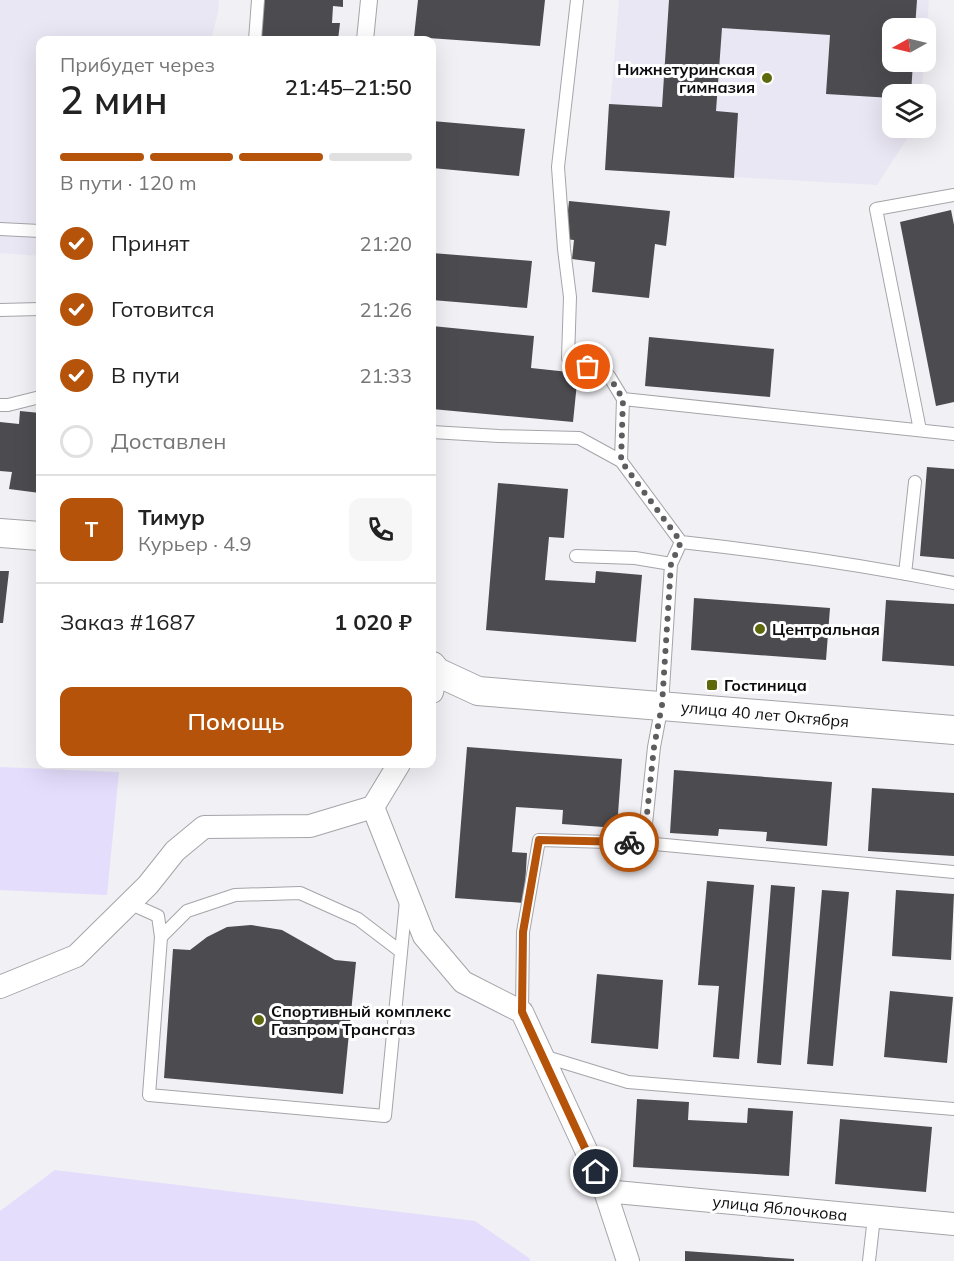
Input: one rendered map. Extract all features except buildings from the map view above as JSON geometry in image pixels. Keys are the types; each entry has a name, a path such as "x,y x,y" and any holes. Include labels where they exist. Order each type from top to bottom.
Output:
{"street":[{"path":"365,36 369,0"},
{"path":"0,533 36,536"},
{"name":"улица 40 лет Октября","path":"436,678 478,691 954,730"},
{"path":"0,987 76,956 148,885 175,851 204,827 310,826 373,807 397,768"},
{"path":"373,807 424,936 463,982 522,1012 605,1191 628,1261"},
{"name":"улица Яблочкова","path":"605,1191 954,1224"}],"lane":[{"path":"255,36 258,0"},
{"path":"577,0 558,167 570,297 567,358 609,376 623,399 621,461"},
{"path":"920,430 876,209 954,195"},
{"path":"0,229 36,231"},
{"path":"0,310 36,309"},
{"path":"0,405 36,398"},
{"path":"623,399 954,434"},
{"path":"436,432 579,438 621,461 681,542 768,552 954,584"},
{"path":"905,574 915,482"},
{"path":"644,843 654,747 662,705 671,564 681,542"},
{"path":"576,556 634,558 671,564"},
{"path":"522,1012 523,932 539,840 644,843 954,872"},
{"path":"161,937 187,912 235,895 300,893 358,918 400,951"},
{"path":"129,903 158,916 161,937 148,1095 385,1116 407,894"},
{"path":"542,1056 628,1082 954,1109"},
{"path":"869,1261 874,1217"}],"shaded area":[{"path":"0,0 219,0 212,36 36,36 36,256 0,253"},
{"name":"Нижнетуринская гимназия","path":"619,0 929,0 928,18 882,18 882,72 923,72 922,84 882,84 882,138 908,138 877,185 605,170"},
{"path":"0,767 119,772 107,895 0,890"},
{"path":"55,1170 475,1221 529,1258 530,1261 0,1261 0,1211"}],"way so far":[{"path":"588,367 609,376 623,399 621,461 681,542 671,564 662,705 654,747 644,843 629,842"}],"place":[{"name":"Нижнетуринская гимназия","path":"767,78"},
{"name":"Центральная","path":"760,629"},
{"name":"Гостиница","path":"712,685"},
{"name":"Спортивный комплекс Газпром Трансгаз","path":"259,1020"}],"route":[{"path":"596,1172 522,1012 523,932 539,840 629,842"}]}
